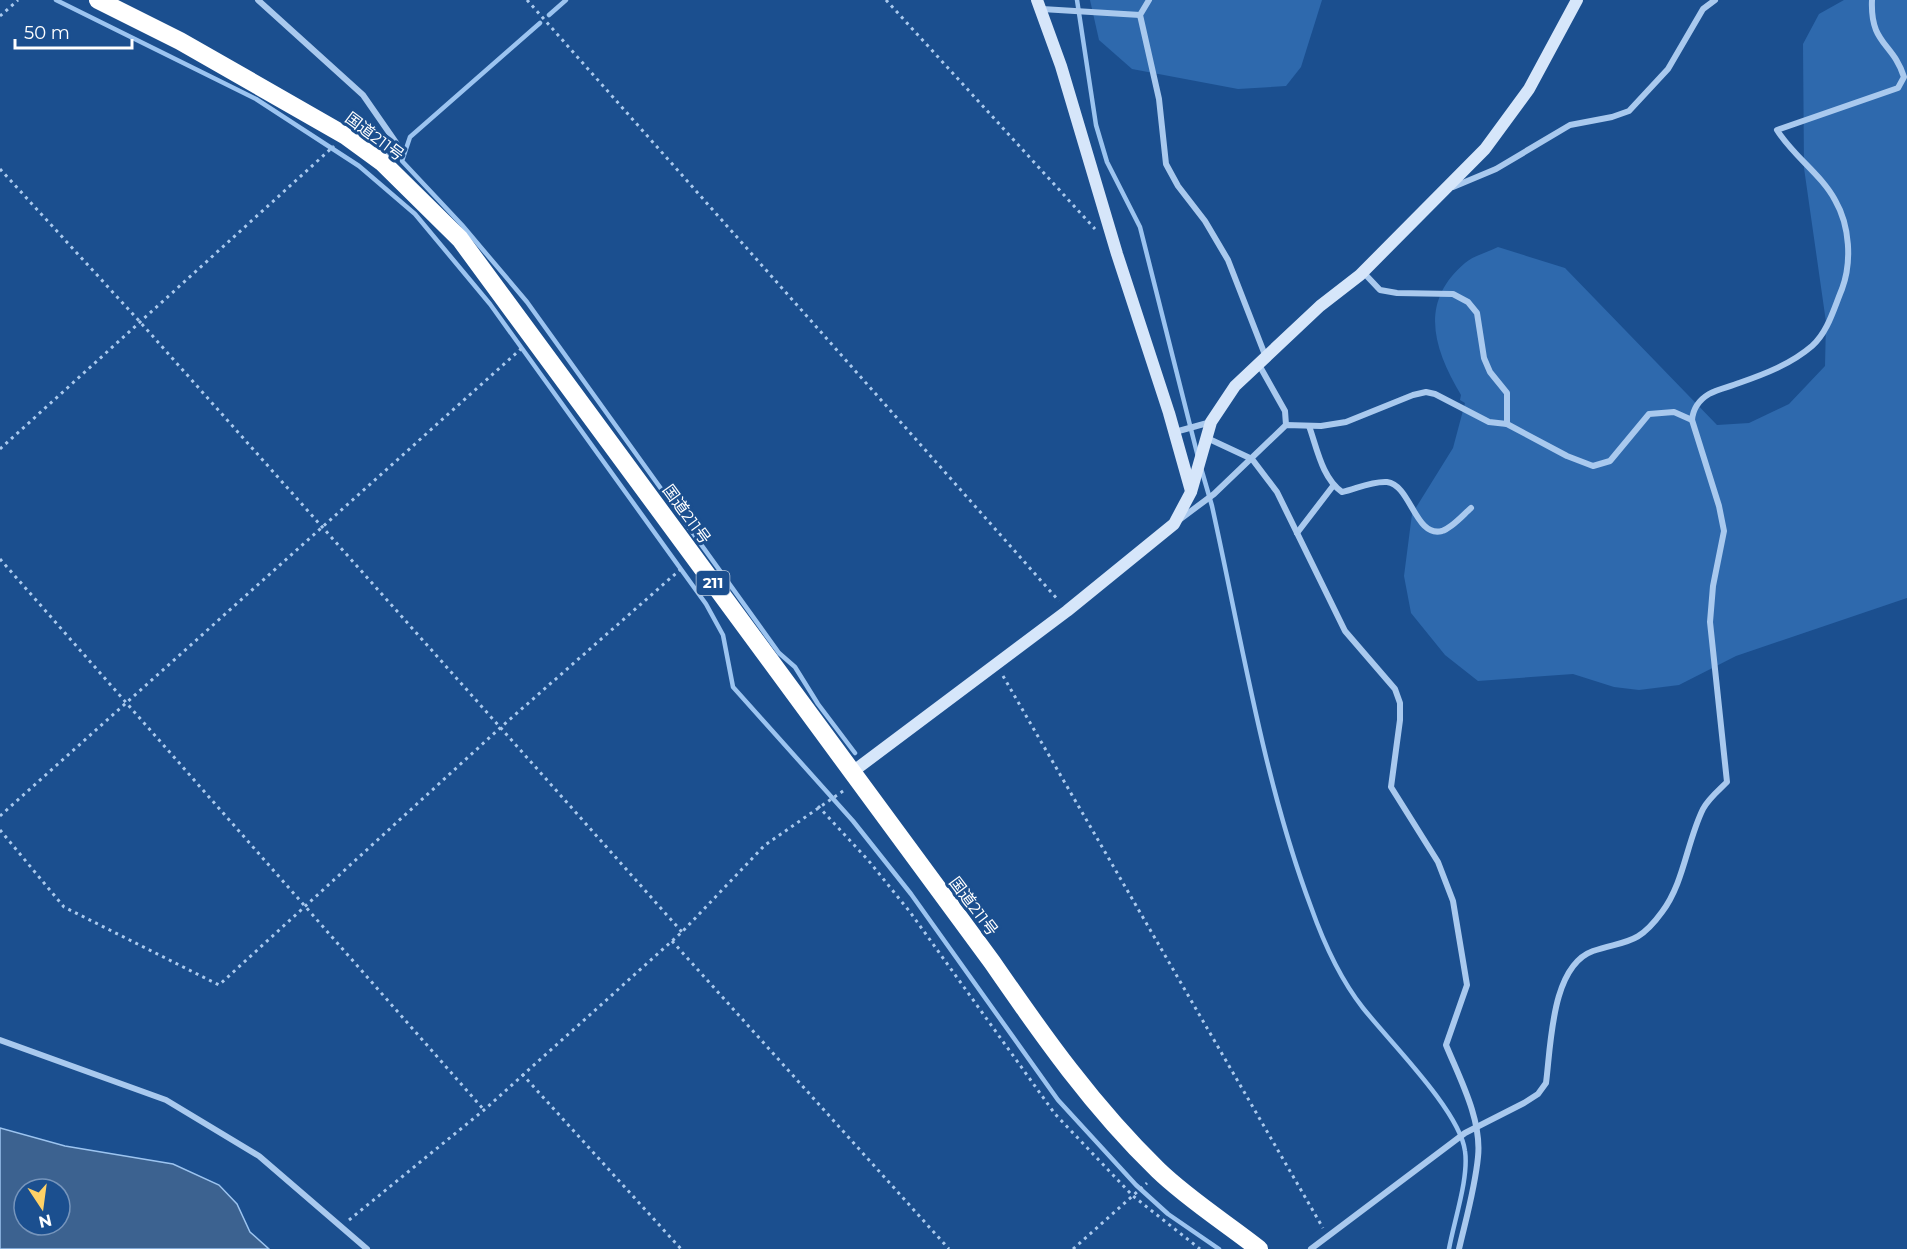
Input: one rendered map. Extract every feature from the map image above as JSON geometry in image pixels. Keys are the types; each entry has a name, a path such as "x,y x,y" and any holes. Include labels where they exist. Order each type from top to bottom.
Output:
{"highway":[{"name":"国道211号","path":"98,0 180,40 346,136 383,163 460,239 535,337 854,778 992,962 1060,1061 1103,1114 1160,1172 1259,1249"}],"street":[{"path":"258,0 363,95 397,144 383,163"},
{"path":"854,778 1214,494 1286,424 1285,411 1261,359 1228,261 1205,221 1178,186 1166,164 1159,99 1140,15 1149,0"},
{"path":"1174,524 1191,492 1211,422 1235,386 1261,359 1363,271 1414,218 1447,189 1485,148 1529,89 1577,0"},
{"path":"1447,189 1496,169 1570,125 1612,117 1629,111 1668,69 1702,9 1714,0"},
{"path":"1311,1249 1475,1126 1524,1103 1542,1089 1546,1083 1560,986 1576,963 1591,952 1630,942 1646,932 1664,910 1703,808 1727,782 1710,622 1713,586 1724,531 1719,506 1692,420 1693,409 1708,394 1782,366 1813,345 1825,331 1847,277 1847,238 1844,221 1835,199 1790,150 1776,130 1898,88 1904,77 1900,65 1873,27 1872,0"},
{"path":"1140,15 1074,11 1040,4 1117,254 1179,431 1191,492"},
{"path":"1363,271 1380,290 1397,293 1453,294 1468,302 1477,313 1484,358 1506,393 1507,424"},
{"path":"1286,424 1309,426 1346,422 1426,392 1435,394 1489,422 1507,424 1567,456 1593,466 1610,461 1649,414 1674,412 1692,420"},
{"path":"1179,431 1211,422"},
{"path":"1309,426 1333,486 1341,492 1372,483 1388,482 1401,489 1424,526 1437,531 1444,531 1471,508"},
{"path":"1206,438 1252,459 1276,492 1345,631 1395,689 1400,703 1400,720 1391,787 1438,862 1453,901 1467,985 1446,1045 1465,1091 1475,1126 1479,1156 1459,1249"},
{"path":"1297,533 1333,486"},
{"path":"0,1040 166,1100 259,1156 367,1249"}],"path":[{"path":"0,16 18,0"},
{"path":"527,0 1067,610"},
{"path":"886,0 1117,254"},
{"path":"0,449 346,136"},
{"path":"0,169 141,323 682,932"},
{"path":"0,816 320,527 535,337"},
{"path":"0,830 64,907 219,985 500,728 694,557"},
{"path":"0,559 484,1110"},
{"path":"996,664 1327,1235"},
{"path":"342,1226 484,1110 682,932 765,845 854,778"},
{"path":"818,806 868,860 910,912 1054,1114 1133,1196 1200,1249"},
{"path":"672,941 949,1249"},
{"path":"522,1074 681,1249"},
{"path":"1073,1249 1160,1172"}],"shaded area":[{"path":"1090,0 1322,0 1301,67 1286,86 1238,89 1132,69 1099,40"},
{"path":"1844,0 1907,0 1907,598 1736,656 1679,685 1639,690 1614,687 1573,674 1478,681 1445,655 1411,613 1404,576 1412,514 1453,448 1465,403 1460,400 1461,395 1451,378 1438,344 1435,327 1436,310 1441,294 1450,278 1465,263 1498,247 1565,268 1717,425 1749,423 1789,404 1825,366 1826,322 1804,168 1803,44 1819,14"},
{"path":"0,1128 65,1146 173,1164 219,1185 237,1204 250,1232 269,1249 0,1249"}],"waterway":[{"path":"56,0 256,99 359,166 415,214 490,304 706,604 723,635 733,687 853,821 911,894 1058,1100 1136,1185 1168,1214 1219,1249"},
{"path":"549,15 566,0"},
{"path":"1077,0 1096,125 1107,162 1140,227 1198,457"},
{"path":"540,23 410,137 402,161 462,225 527,302 779,653 795,667 818,704 855,753"},
{"path":"1201,468 1212,506 1267,760 1294,859 1316,920 1333,960 1355,997 1422,1077 1451,1116 1460,1135 1465,1151 1465,1174 1449,1249"}]}
